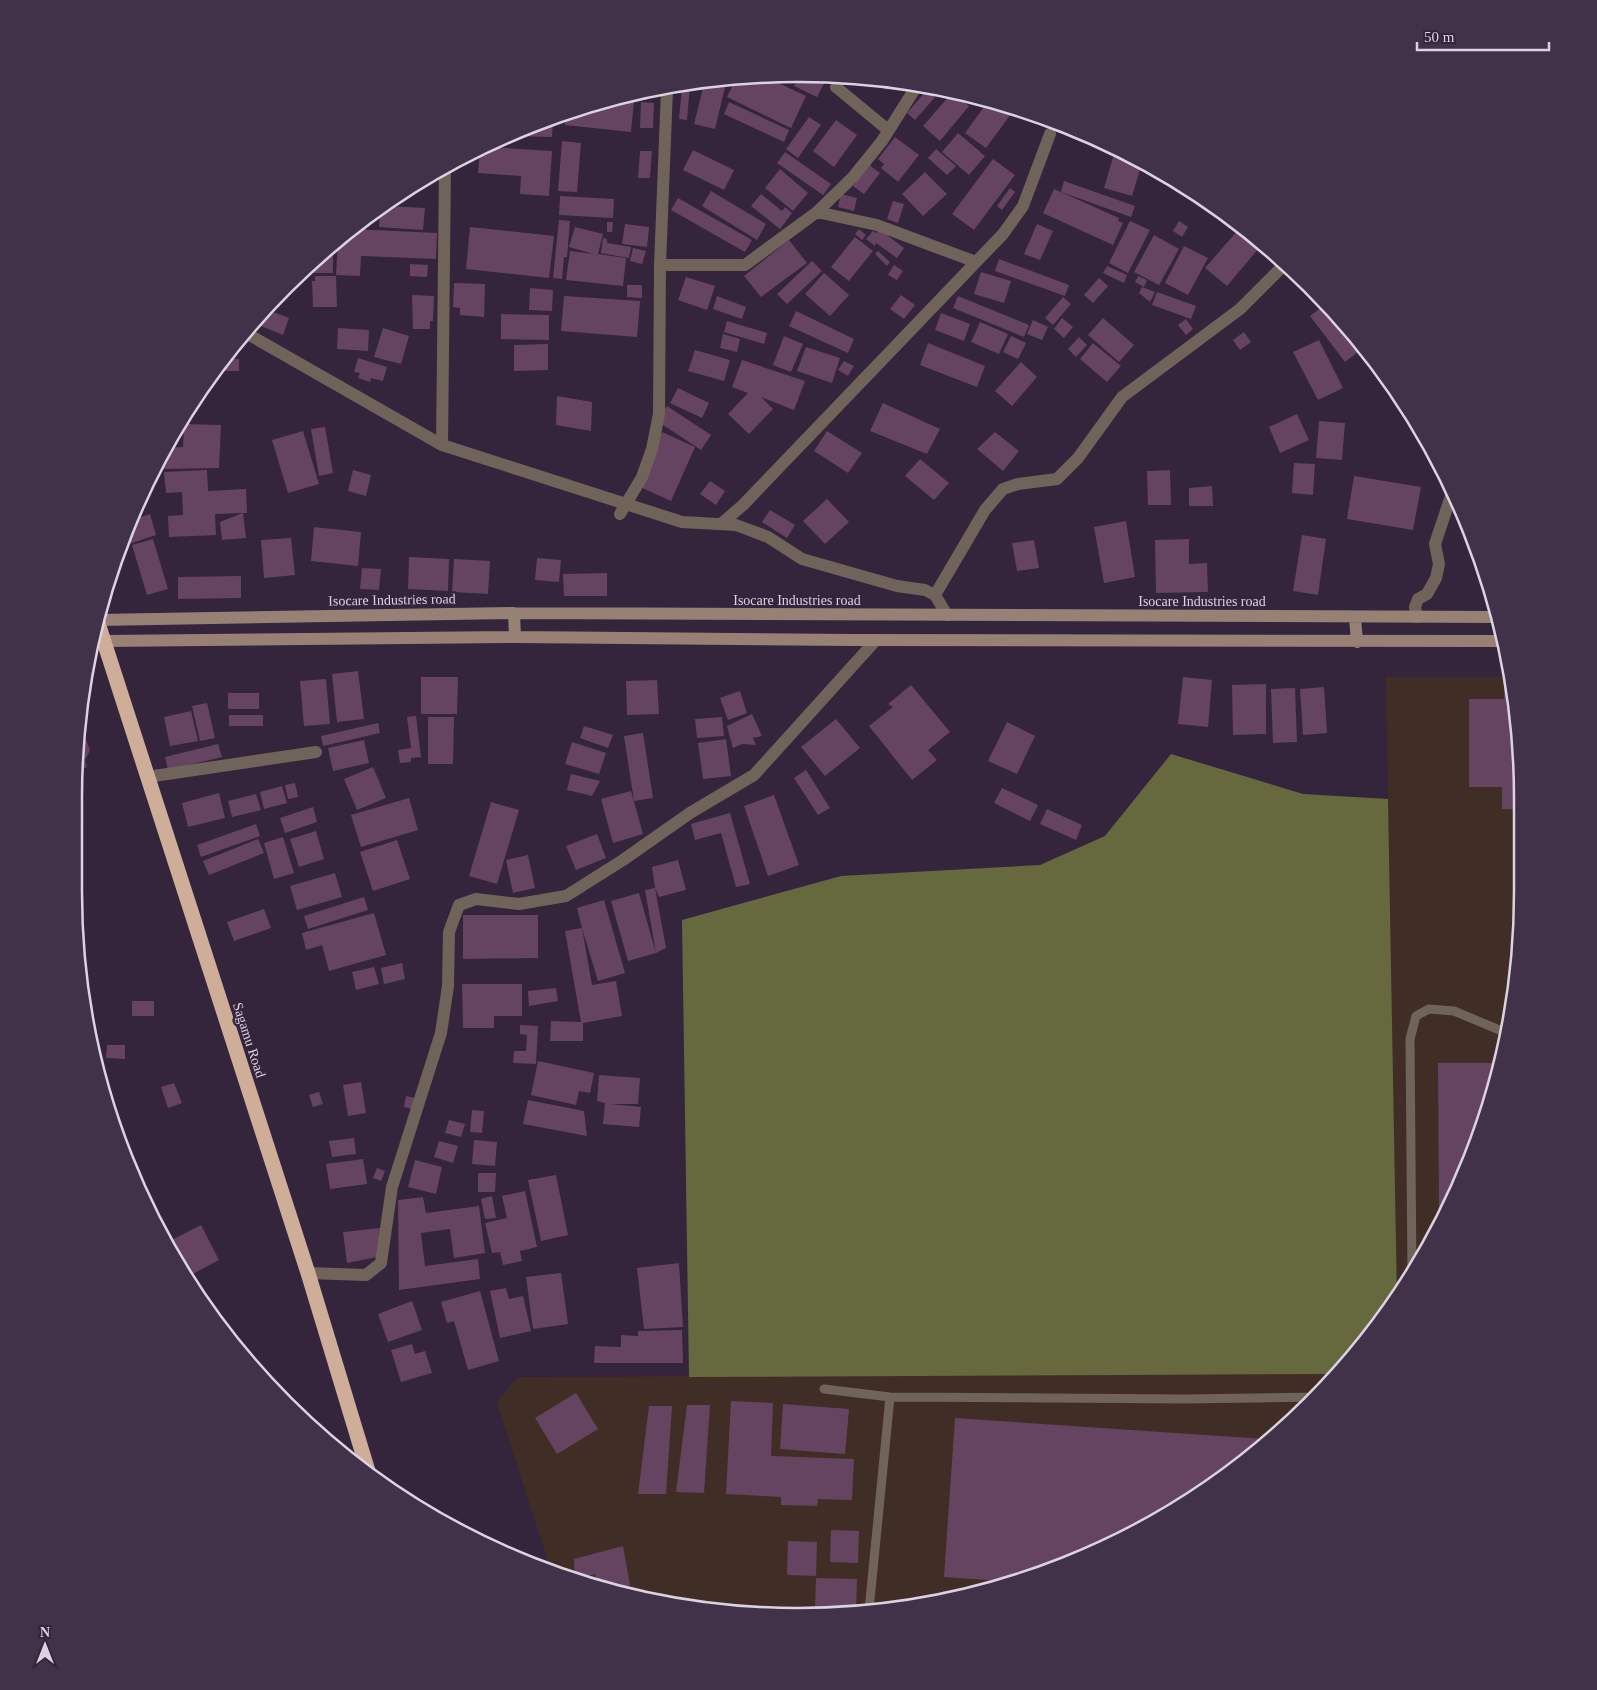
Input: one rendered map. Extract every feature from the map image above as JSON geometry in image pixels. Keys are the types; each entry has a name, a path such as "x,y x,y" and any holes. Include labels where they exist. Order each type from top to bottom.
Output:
{"highway":[{"name":"Sagamu Road","path":"102,635 146,777 308,1273 365,1462"}],"street":[{"path":"838,84 836,87 888,130"},
{"path":"660,265 745,265 817,212 853,177 882,141 913,92"},
{"path":"623,509 642,477 652,449 659,414 660,265 667,95"},
{"path":"721,524 743,505 1003,234 1023,206 1050,134"},
{"path":"442,445 445,176"},
{"path":"817,212 877,225 976,262"},
{"path":"935,595 985,510 1003,489 1018,484 1057,479 1078,458 1122,397 1240,309 1280,269"},
{"path":"252,336 442,445 623,509 682,522 736,525 768,537 802,559 897,586 925,590 935,595 948,615"},
{"path":"1417,616 1415,607 1418,599 1427,594 1436,578 1439,564 1435,544 1449,501"},
{"path":"514,613 515,637"},
{"name":"Isocare Industries road","path":"105,620 514,613 1491,617"},
{"path":"1355,617 1357,642"},
{"path":"104,641 515,637 1357,642 1497,641"},
{"path":"308,1273 366,1275 381,1262 392,1186 441,1033 448,986 449,932 459,905 476,899 519,904 566,896 624,860 690,813 754,775 876,640"},
{"path":"146,777 316,752"}],"lane":[{"path":"1412,1261 1410,1039 1416,1016 1429,1009 1454,1011 1501,1031"},
{"path":"824,1390 890,1397 1186,1399 1306,1397"},
{"path":"870,1603 890,1397"}],"shaded area":[{"path":"1386,677 1504,677 1513,752 1514,892 1513,938 1501,1031 1477,1122 1460,1166 1419,1250 1397,1285"},
{"path":"1328,1374 1271,1430 1196,1487 1156,1512 1115,1534 1073,1553 1029,1570 938,1594 845,1606 798,1608 752,1606 659,1594 613,1583 548,1562 497,1402 517,1377"}],"green space":[{"path":"1171,754 1303,794 1388,799 1397,1285 1367,1327 1328,1374 689,1377 682,920 841,876 1040,865 1105,836"}],"building":[{"path":"796,82 824,83 817,97 794,86"},
{"path":"778,83 806,96 791,128 727,97 732,86"},
{"path":"725,87 715,129 694,124 703,89"},
{"path":"689,91 687,120 679,119 682,93"},
{"path":"924,94 935,97 915,120 907,113"},
{"path":"947,98 964,102 969,106 940,141 923,126"},
{"path":"634,102 631,132 565,125 565,121 568,120"},
{"path":"641,102 654,103 653,128 640,128"},
{"path":"729,102 789,130 784,142 724,114"},
{"path":"984,107 1011,115 986,148 965,133"},
{"path":"809,117 821,125 798,158 786,149"},
{"path":"836,120 857,135 834,167 813,151"},
{"path":"553,126 552,137 526,136"},
{"path":"958,133 985,156 969,175 942,152"},
{"path":"895,137 919,155 898,182 881,168 884,164 878,159"},
{"path":"562,141 581,143 577,192 558,191"},
{"path":"500,148 552,151 549,196 520,194 521,176 478,173 479,157"},
{"path":"936,149 956,166 947,175 928,158"},
{"path":"693,150 734,170 724,190 683,170"},
{"path":"640,151 652,151 650,178 638,178"},
{"path":"785,152 831,184 823,195 777,163"},
{"path":"1114,155 1140,169 1132,196 1104,188"},
{"path":"993,159 1015,175 974,230 952,214"},
{"path":"869,165 880,173 864,194 853,186"},
{"path":"780,169 808,193 793,211 765,188"},
{"path":"925,172 947,194 923,216 902,194"},
{"path":"1064,181 1135,206 1131,217 1061,192"},
{"path":"1010,188 1015,192 1002,210 997,206"},
{"path":"1054,189 1119,218 1118,221 1123,223 1113,245 1043,213"},
{"path":"711,191 766,224 757,240 702,206"},
{"path":"761,194 782,211 785,207 792,213 780,229 751,206"},
{"path":"841,194 857,198 854,211 838,207"},
{"path":"560,196 614,199 613,218 559,215"},
{"path":"678,198 752,240 745,252 671,210"},
{"path":"893,201 904,204 898,223 887,219"},
{"path":"396,206 425,208 423,230 379,227 380,218"},
{"path":"559,220 570,221 567,257 564,257 562,279 553,278"},
{"path":"1130,221 1150,230 1128,273 1109,263"},
{"path":"1179,221 1188,227 1182,237 1173,231"},
{"path":"607,222 613,222 612,232 607,232"},
{"path":"625,224 649,227 647,247 622,244"},
{"path":"1037,224 1053,231 1040,260 1024,254"},
{"path":"470,227 554,236 549,278 466,269"},
{"path":"575,227 603,234 598,254 626,258 623,286 566,280 570,251 594,254 569,247"},
{"path":"364,229 437,233 436,259 361,256 360,276 336,275 337,251"},
{"path":"859,229 866,235 862,240 855,234"},
{"path":"879,229 904,248 897,258 876,243 875,246 866,239 873,231 876,233"},
{"path":"1236,232 1258,249 1227,286 1205,268"},
{"path":"1154,235 1179,249 1159,285 1134,272"},
{"path":"855,237 873,251 849,281 831,267"},
{"path":"603,238 607,239 607,243 631,247 629,258 601,253"},
{"path":"789,240 807,263 761,297 744,276"},
{"path":"1184,246 1208,258 1188,295 1165,283"},
{"path":"633,248 646,251 642,264 630,261"},
{"path":"878,251 890,262 887,266 875,254"},
{"path":"333,254 333,273 312,273"},
{"path":"999,259 1069,285 1065,296 995,271"},
{"path":"812,261 822,271 787,304 777,294"},
{"path":"410,264 428,265 427,277 410,276"},
{"path":"894,265 903,271 897,280 888,275"},
{"path":"1107,266 1127,275 1124,283 1103,273"},
{"path":"981,272 1011,281 1004,303 974,294"},
{"path":"824,273 849,295 830,316 805,294"},
{"path":"315,276 336,276 337,307 313,307 312,281 315,281"},
{"path":"1138,276 1147,280 1144,287 1135,282"},
{"path":"686,277 715,286 707,310 678,300"},
{"path":"1099,278 1108,286 1093,303 1084,295"},
{"path":"454,283 485,284 484,317 460,315 460,308 453,307"},
{"path":"627,285 642,285 642,298 627,297"},
{"path":"1142,287 1155,292 1150,302 1139,293"},
{"path":"530,288 553,290 552,311 529,310"},
{"path":"1157,292 1196,306 1191,319 1152,305"},
{"path":"412,295 434,296 433,321 430,321 430,329 413,329"},
{"path":"901,295 915,305 904,319 890,309"},
{"path":"564,296 640,301 637,337 561,331"},
{"path":"717,296 746,307 742,319 713,309"},
{"path":"958,296 1029,325 1024,337 953,308"},
{"path":"1063,297 1071,304 1053,325 1045,318"},
{"path":"1320,308 1358,352 1345,362 1310,316"},
{"path":"796,311 854,339 848,353 789,326"},
{"path":"273,312 289,318 283,335 260,326"},
{"path":"941,313 970,324 964,341 935,330"},
{"path":"501,314 549,315 549,340 501,339"},
{"path":"1062,318 1073,327 1064,338 1054,329"},
{"path":"1103,318 1134,345 1119,362 1088,335"},
{"path":"1186,319 1193,329 1186,335 1178,325"},
{"path":"1033,320 1048,327 1042,340 1027,334"},
{"path":"727,321 767,333 764,344 724,332"},
{"path":"980,322 1008,334 999,354 971,342"},
{"path":"338,328 369,330 368,351 337,349"},
{"path":"383,328 409,336 401,364 374,357"},
{"path":"1244,332 1251,342 1240,350 1233,340"},
{"path":"723,334 740,339 737,352 720,348"},
{"path":"784,336 803,344 791,372 773,365"},
{"path":"1011,336 1026,343 1018,359 1003,352"},
{"path":"1079,337 1087,345 1076,357 1068,349"},
{"path":"1319,340 1343,388 1318,400 1293,352"},
{"path":"928,343 985,366 977,387 920,365"},
{"path":"1093,343 1121,366 1107,382 1080,359"},
{"path":"548,344 548,370 514,371 514,345"},
{"path":"806,347 840,358 832,383 797,371"},
{"path":"695,350 730,360 724,381 688,371"},
{"path":"358,358 387,367 383,381 371,378 370,382 358,378 360,373 354,372"},
{"path":"233,359 239,359 239,371 224,371"},
{"path":"742,360 805,381 794,410 761,397 773,409 749,434 728,414 748,393 732,387"},
{"path":"844,361 854,366 848,376 838,370"},
{"path":"1021,362 1037,377 1012,406 995,391"},
{"path":"678,388 709,403 702,418 670,403"},
{"path":"557,396 592,402 591,431 556,425"},
{"path":"883,403 940,429 927,454 870,431"},
{"path":"667,406 711,435 701,450 657,421"},
{"path":"1297,414 1309,440 1280,453 1269,427"},
{"path":"1319,421 1345,423 1342,460 1316,458"},
{"path":"188,424 221,425 219,468 163,469 174,448 183,447 184,431"},
{"path":"325,427 333,473 319,476 311,429"},
{"path":"303,431 319,484 288,493 272,440"},
{"path":"827,431 862,453 848,473 814,451"},
{"path":"662,432 695,447 671,501 638,486"},
{"path":"995,432 1019,451 1003,471 977,449"},
{"path":"920,459 949,483 934,500 905,476"},
{"path":"1294,463 1315,464 1313,495 1292,493"},
{"path":"207,470 208,491 246,489 247,513 215,514 216,535 169,537 168,516 183,515 182,492 166,493 164,472"},
{"path":"353,470 371,475 366,496 348,491"},
{"path":"1170,470 1171,505 1148,505 1147,471"},
{"path":"1354,476 1421,487 1413,530 1347,519"},
{"path":"710,481 725,491 716,505 700,494"},
{"path":"1212,486 1213,506 1189,506 1189,488"},
{"path":"827,499 849,522 825,544 803,521"},
{"path":"770,510 795,525 787,538 762,522"},
{"path":"243,513 246,538 222,540 220,522"},
{"path":"150,514 156,535 129,544 137,524 140,518"},
{"path":"1126,521 1135,577 1104,583 1094,527"},
{"path":"314,527 361,532 358,566 311,561"},
{"path":"1302,535 1326,539 1318,595 1293,591"},
{"path":"291,538 295,575 264,578 261,540"},
{"path":"153,539 168,589 147,595 132,545"},
{"path":"1189,539 1189,564 1207,563 1208,592 1156,593 1155,540"},
{"path":"1034,540 1039,568 1017,571 1012,543"},
{"path":"409,557 449,559 448,591 408,589"},
{"path":"537,558 561,560 559,582 535,580"},
{"path":"454,559 490,561 488,594 452,592"},
{"path":"362,568 381,569 379,590 360,589"},
{"path":"607,573 607,596 564,596 563,574"},
{"path":"241,576 241,598 178,599 178,577"},
{"path":"358,671 364,719 337,722 332,674"},
{"path":"421,677 458,677 457,714 421,714"},
{"path":"1183,677 1212,680 1208,727 1178,724"},
{"path":"326,679 330,724 304,726 300,681"},
{"path":"657,680 659,714 627,715 626,681"},
{"path":"1505,683 1513,752 1514,809 1502,809 1502,787 1469,787 1469,699 1504,699"},
{"path":"1266,684 1266,734 1233,735 1232,685"},
{"path":"911,685 950,732 928,750 937,760 912,780 869,726 893,707 888,704"},
{"path":"1324,687 1327,733 1303,735 1300,689"},
{"path":"1295,688 1297,742 1273,743 1271,689"},
{"path":"740,691 747,713 728,720 720,698"},
{"path":"228,693 259,693 259,709 228,709"},
{"path":"207,703 215,738 200,741 192,706"},
{"path":"191,711 198,741 170,746 164,717"},
{"path":"752,714 762,736 753,738 756,745 742,744 733,748 727,726"},
{"path":"229,715 263,715 263,726 229,726"},
{"path":"416,716 421,757 411,758 411,762 400,763 398,750 411,748 407,717"},
{"path":"428,717 454,717 453,764 428,764"},
{"path":"722,717 724,736 697,738 695,719"},
{"path":"836,719 860,748 825,776 801,747"},
{"path":"1007,722 1035,736 1017,774 988,761"},
{"path":"378,723 380,733 323,746 321,736"},
{"path":"584,726 613,735 608,748 580,738"},
{"path":"643,733 653,798 634,801 624,736"},
{"path":"85,738 90,750 85,760 87,767 83,769"},
{"path":"726,739 731,776 703,779 698,743"},
{"path":"364,740 369,763 333,771 328,748"},
{"path":"572,742 606,753 599,774 565,764"},
{"path":"218,744 222,757 168,770 165,757"},
{"path":"373,767 386,798 357,810 344,779"},
{"path":"806,770 830,808 818,815 794,778"},
{"path":"571,774 600,781 592,796 567,790"},
{"path":"295,783 298,797 288,799 285,785"},
{"path":"282,786 287,803 264,809 260,792"},
{"path":"1002,788 1038,805 1030,821 994,803"},
{"path":"631,791 643,834 613,843 601,799"},
{"path":"219,793 225,818 188,827 182,803"},
{"path":"256,794 261,810 232,817 228,801"},
{"path":"774,795 799,865 768,876 744,806"},
{"path":"409,798 418,830 361,847 351,815"},
{"path":"491,802 519,810 497,884 469,876"},
{"path":"313,807 317,822 285,833 280,818"},
{"path":"1047,809 1082,825 1076,840 1040,824"},
{"path":"730,813 750,884 736,887 721,833 695,840 691,824"},
{"path":"256,824 260,836 201,857 197,845"},
{"path":"316,831 324,859 299,867 290,839"},
{"path":"597,834 606,858 576,870 566,846"},
{"path":"283,837 294,873 274,879 264,843"},
{"path":"258,839 264,853 209,875 203,861"},
{"path":"397,840 410,879 373,891 360,852"},
{"path":"528,855 535,888 513,893 506,860"},
{"path":"678,860 686,890 659,897 655,888 652,867"},
{"path":"335,873 342,897 297,910 290,886"},
{"path":"655,888 666,948 656,953 645,890"},
{"path":"639,893 656,953 628,961 611,901"},
{"path":"364,897 368,910 308,929 304,916"},
{"path":"604,900 625,973 598,981 577,908"},
{"path":"264,909 271,928 234,941 227,922"},
{"path":"374,913 386,955 329,971 322,945 306,950 302,933"},
{"path":"463,915 538,915 538,958 463,959"},
{"path":"582,928 592,985 616,981 622,1016 583,1023 583,1041 550,1041 551,1021 581,1022 565,931"},
{"path":"402,963 405,979 384,984 381,968"},
{"path":"374,967 379,984 356,990 352,972"},
{"path":"462,984 522,984 522,1016 494,1016 494,1028 463,1028"},
{"path":"556,988 558,1001 529,1006 528,991"},
{"path":"132,1001 154,1001 154,1016 132,1016"},
{"path":"520,1025 538,1026 536,1064 513,1063 514,1051 526,1051 527,1035 520,1034"},
{"path":"107,1045 125,1045 125,1059 106,1058"},
{"path":"538,1061 594,1073 590,1093 579,1091 576,1105 531,1095"},
{"path":"1438,1063 1493,1063 1477,1122 1460,1166 1441,1208 1439,1208"},
{"path":"599,1075 640,1078 638,1104 610,1104 641,1107 639,1127 603,1124 605,1103 597,1101"},
{"path":"361,1082 366,1113 348,1116 343,1085"},
{"path":"174,1083 182,1103 168,1108 161,1087"},
{"path":"319,1092 323,1104 313,1107 309,1095"},
{"path":"406,1096 415,1098 412,1109 404,1107"},
{"path":"528,1100 584,1111 587,1136 523,1124"},
{"path":"472,1110 484,1111 482,1133 470,1132"},
{"path":"449,1120 465,1124 461,1137 445,1133"},
{"path":"354,1138 356,1154 332,1157 329,1141"},
{"path":"474,1140 497,1142 495,1166 472,1164"},
{"path":"439,1141 458,1146 453,1163 434,1157"},
{"path":"363,1159 367,1184 330,1189 326,1164"},
{"path":"415,1160 442,1167 436,1194 408,1187"},
{"path":"377,1168 385,1171 381,1181 373,1178"},
{"path":"478,1173 496,1173 495,1192 478,1192"},
{"path":"556,1175 568,1235 541,1241 528,1180"},
{"path":"525,1191 537,1247 520,1251 522,1261 503,1265 500,1252 492,1253 485,1223 507,1218 502,1196"},
{"path":"492,1196 496,1218 485,1219 481,1199"},
{"path":"423,1197 426,1213 479,1206 485,1253 454,1258 450,1229 421,1233 425,1266 478,1259 480,1279 399,1290 398,1200"},
{"path":"201,1225 219,1260 193,1274 173,1240"},
{"path":"380,1228 378,1257 347,1263 343,1232"},
{"path":"679,1263 683,1327 644,1329 637,1268"},
{"path":"561,1273 568,1324 533,1329 526,1277"},
{"path":"506,1288 509,1299 523,1296 531,1331 500,1338 490,1291"},
{"path":"480,1291 499,1361 468,1370 454,1321 447,1323 441,1302"},
{"path":"412,1301 422,1330 388,1342 378,1314"},
{"path":"682,1330 683,1363 594,1363 595,1346 621,1347 621,1335 638,1336 638,1331"},
{"path":"412,1344 415,1354 425,1351 432,1373 401,1382 391,1350"},
{"path":"576,1393 598,1429 557,1454 535,1418"},
{"path":"731,1401 773,1403 771,1456 854,1459 852,1500 818,1499 817,1506 781,1505 781,1497 726,1494"},
{"path":"783,1404 849,1409 845,1454 780,1449"},
{"path":"687,1405 710,1405 704,1493 676,1492"},
{"path":"649,1406 672,1406 666,1494 638,1494"},
{"path":"955,1418 1260,1439 1196,1487 1156,1512 1115,1534 1073,1553 1029,1570 993,1580 944,1577"},
{"path":"831,1530 859,1531 858,1563 830,1562"},
{"path":"788,1541 817,1542 816,1576 787,1575"},
{"path":"623,1546 630,1585 626,1586 596,1578 595,1574 589,1576 575,1572 574,1559"},
{"path":"816,1578 857,1579 856,1605 815,1607"}]}
